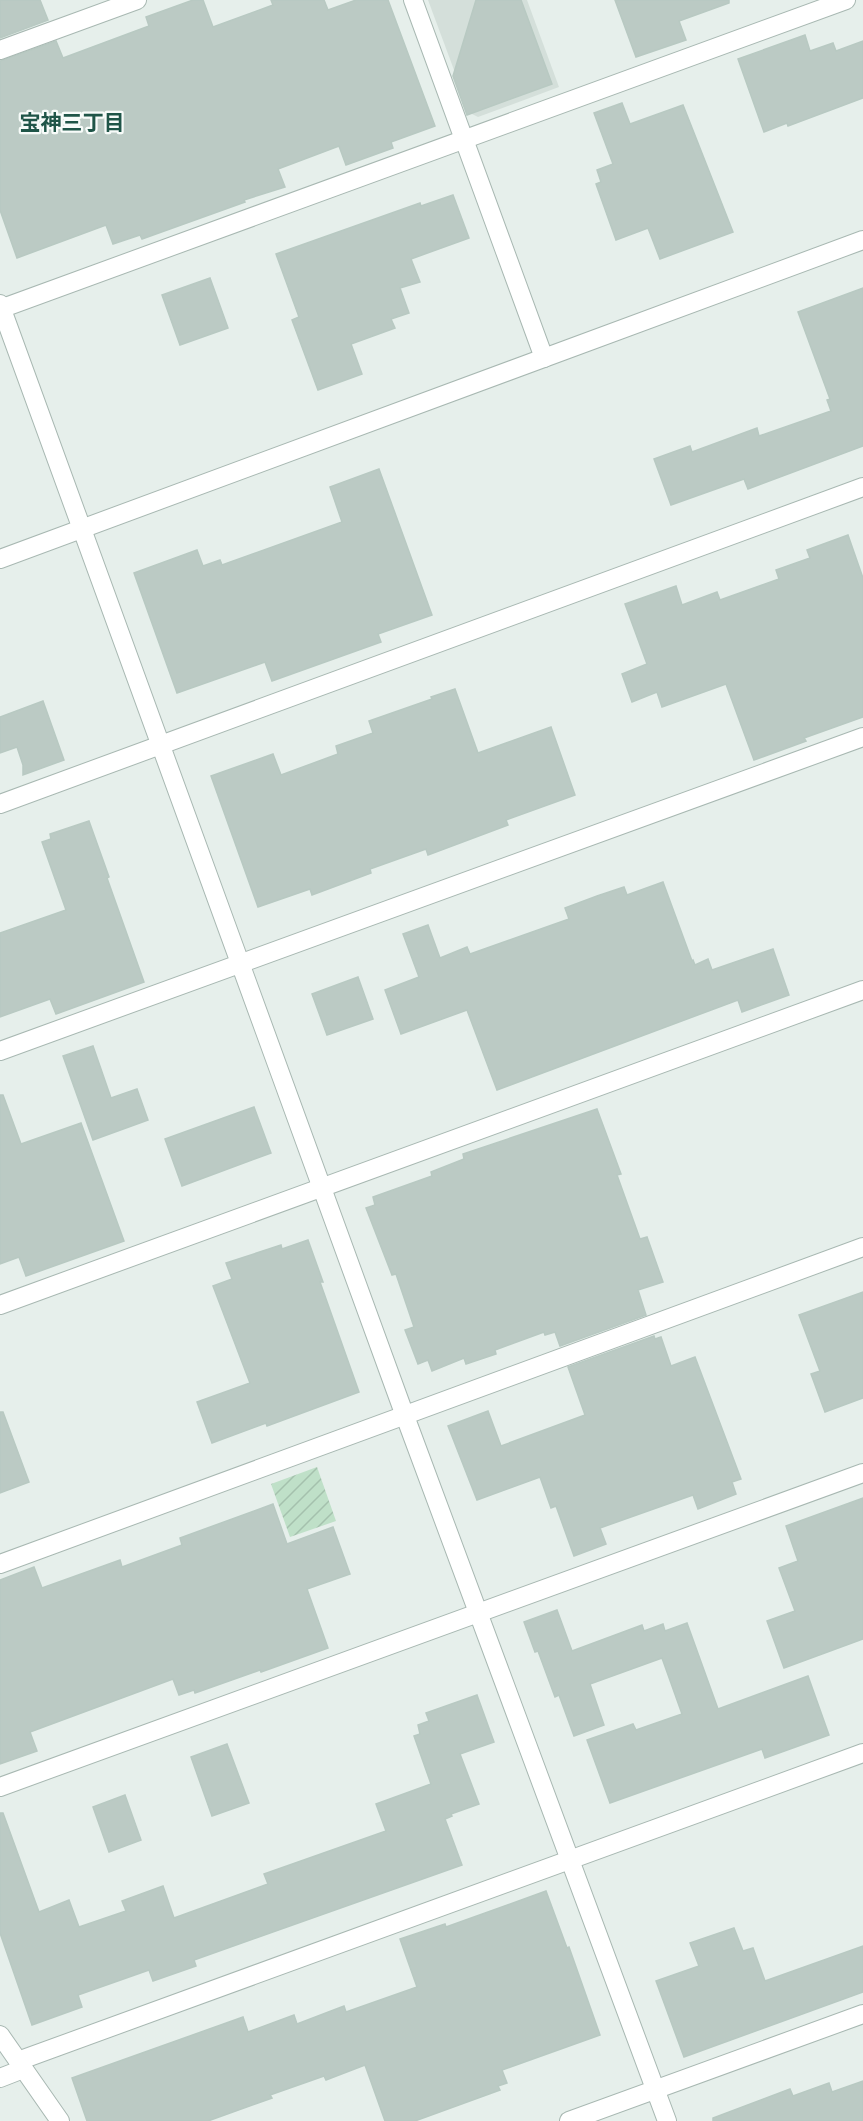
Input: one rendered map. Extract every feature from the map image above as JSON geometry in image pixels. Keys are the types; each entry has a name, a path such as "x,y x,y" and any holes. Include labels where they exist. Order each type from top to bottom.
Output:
{"street":[{"path":"0,50 137,0"},
{"path":"413,0 544,358"},
{"path":"667,2121 405,1416 1,307 846,0"},
{"path":"0,559 863,240"},
{"path":"0,804 863,487"},
{"path":"0,1051 863,737"},
{"path":"0,1305 863,990"},
{"path":"0,1564 863,1247"},
{"path":"0,1787 863,1473"},
{"path":"0,2078 21,2065 571,1859 863,1753"},
{"path":"570,2121 863,2014"},
{"path":"0,2035 60,2121"}],"shaded area":[{"path":"428,0 527,0 559,87 478,117 470,113"}],"green space":[{"path":"317,1467 336,1521 290,1537 271,1484"}],"building":[{"path":"0,0 40,0 48,20 0,38"},
{"path":"193,0 203,0 213,27 273,5 271,0 324,0 328,10 356,0 388,0 435,126 391,142 393,148 346,165 339,146 278,169 285,187 142,239 140,235 113,244 106,225 17,258 0,210 0,61 56,41 63,58 149,26 146,17"},
{"path":"476,0 521,0 552,84 467,115 453,76"},
{"path":"615,0 729,0 729,3 679,21 686,40 636,57"},
{"path":"805,35 810,51 833,43 836,51 863,41 863,98 788,126 787,123 764,132 738,59"},
{"path":"622,103 630,124 683,105 733,232 660,259 648,228 616,240 596,184 601,182 597,170 613,164 594,113"},
{"path":"453,195 469,238 411,259 420,282 400,288 409,313 391,319 395,328 351,344 362,374 318,390 292,320 299,317 276,254 420,203 421,206"},
{"path":"210,278 228,328 180,345 162,295"},
{"path":"863,288 863,446 748,489 744,479 671,505 654,459 690,446 692,452 757,428 759,436 831,411 827,400 830,399 798,312"},
{"path":"379,469 432,615 378,634 381,642 272,681 265,662 177,693 134,573 197,550 203,566 220,560 222,565 342,522 330,487"},
{"path":"848,535 863,578 863,717 804,738 806,741 754,760 726,684 662,707 657,692 632,702 622,674 647,664 625,604 676,586 682,605 717,592 720,600 779,579 776,570 810,558 807,550"},
{"path":"455,689 478,753 551,727 575,795 506,820 508,825 428,855 426,849 370,869 371,873 312,895 310,889 258,907 211,776 273,754 281,775 338,754 336,746 373,733 369,721"},
{"path":"43,701 64,760 23,775 23,765 17,747 0,753 0,717"},
{"path":"89,821 144,982 56,1014 50,999 0,1017 0,933 66,910 42,842 51,839 50,834"},
{"path":"663,882 695,965 708,959 712,970 773,949 789,995 742,1012 738,1000 497,1090 467,1010 401,1034 385,990 419,977 403,934 428,925 440,958 467,947 470,954 569,919 565,908 597,896 624,887 627,895"},
{"path":"358,977 373,1019 327,1035 312,994"},
{"path":"93,1046 111,1098 137,1089 148,1120 93,1140 63,1056"},
{"path":"0,1095 3,1095 21,1144 81,1123 124,1241 26,1276 19,1257 0,1264"},
{"path":"254,1107 271,1153 182,1186 165,1139"},
{"path":"597,1109 621,1174 617,1175 640,1239 647,1237 663,1282 638,1290 646,1315 560,1346 555,1332 545,1335 544,1332 495,1350 496,1354 466,1364 464,1358 432,1371 428,1360 418,1364 405,1330 414,1327 396,1274 392,1275 366,1208 375,1205 373,1197 432,1176 431,1172 464,1159 463,1154"},
{"path":"308,1240 323,1282 320,1282 359,1392 267,1426 266,1423 212,1443 197,1402 250,1383 213,1286 232,1279 226,1263 281,1245 282,1249"},
{"path":"863,1292 863,1398 825,1412 811,1374 820,1371 799,1315"},
{"path":"654,1336 655,1339 661,1337 671,1366 695,1357 741,1479 732,1482 736,1494 698,1509 693,1495 600,1528 606,1544 574,1556 556,1506 551,1508 540,1477 477,1500 448,1426 488,1411 501,1446 585,1415 568,1367"},
{"path":"0,1412 3,1412 29,1482 0,1493"},
{"path":"863,1498 863,1639 784,1668 767,1621 795,1611 779,1568 798,1561 786,1526"},
{"path":"273,1504 287,1544 333,1527 350,1574 307,1589 328,1648 195,1693 194,1690 179,1695 173,1679 30,1732 37,1751 0,1764 0,1580 34,1567 42,1588 120,1560 122,1567 182,1545 180,1538"},
{"path":"557,1610 572,1651 642,1625 644,1631 663,1624 665,1631 687,1623 718,1709 808,1676 829,1735 765,1758 762,1749 610,1803 587,1740 633,1724 636,1730 682,1714 662,1658 590,1684 604,1725 574,1736 559,1695 555,1697 538,1651 535,1652 524,1622"},
{"path":"477,1695 494,1742 460,1754 479,1804 451,1814 452,1816 445,1819 462,1865 194,1960 196,1966 153,1981 149,1970 78,1995 82,2007 32,2025 0,1933 0,1813 3,1813 39,1912 69,1900 79,1927 126,1911 122,1901 163,1886 174,1918 268,1884 264,1874 386,1831 376,1804 431,1784 414,1736 420,1734 418,1725 429,1721 426,1713"},
{"path":"227,1744 249,1803 212,1816 191,1757"},
{"path":"125,1795 141,1840 109,1852 93,1807"},
{"path":"546,1891 567,1948 569,1947 600,2035 502,2070 507,2083 498,2086 500,2090 415,2121 385,2121 365,2065 326,2080 324,2076 270,2095 272,2098 208,2121 87,2121 72,2078 243,2017 248,2032 294,2015 297,2024 344,2006 346,2012 417,1987 400,1939 445,1924 446,1927"},
{"path":"734,1928 743,1951 753,1948 765,1981 863,1946 863,1992 684,2057 656,1981 699,1966 690,1943"},
{"path":"863,2081 863,2121 713,2121 713,2118 790,2089 793,2096 829,2083 832,2092"}],"district":[{"name":"宝神三丁目","path":"72,123"}]}
